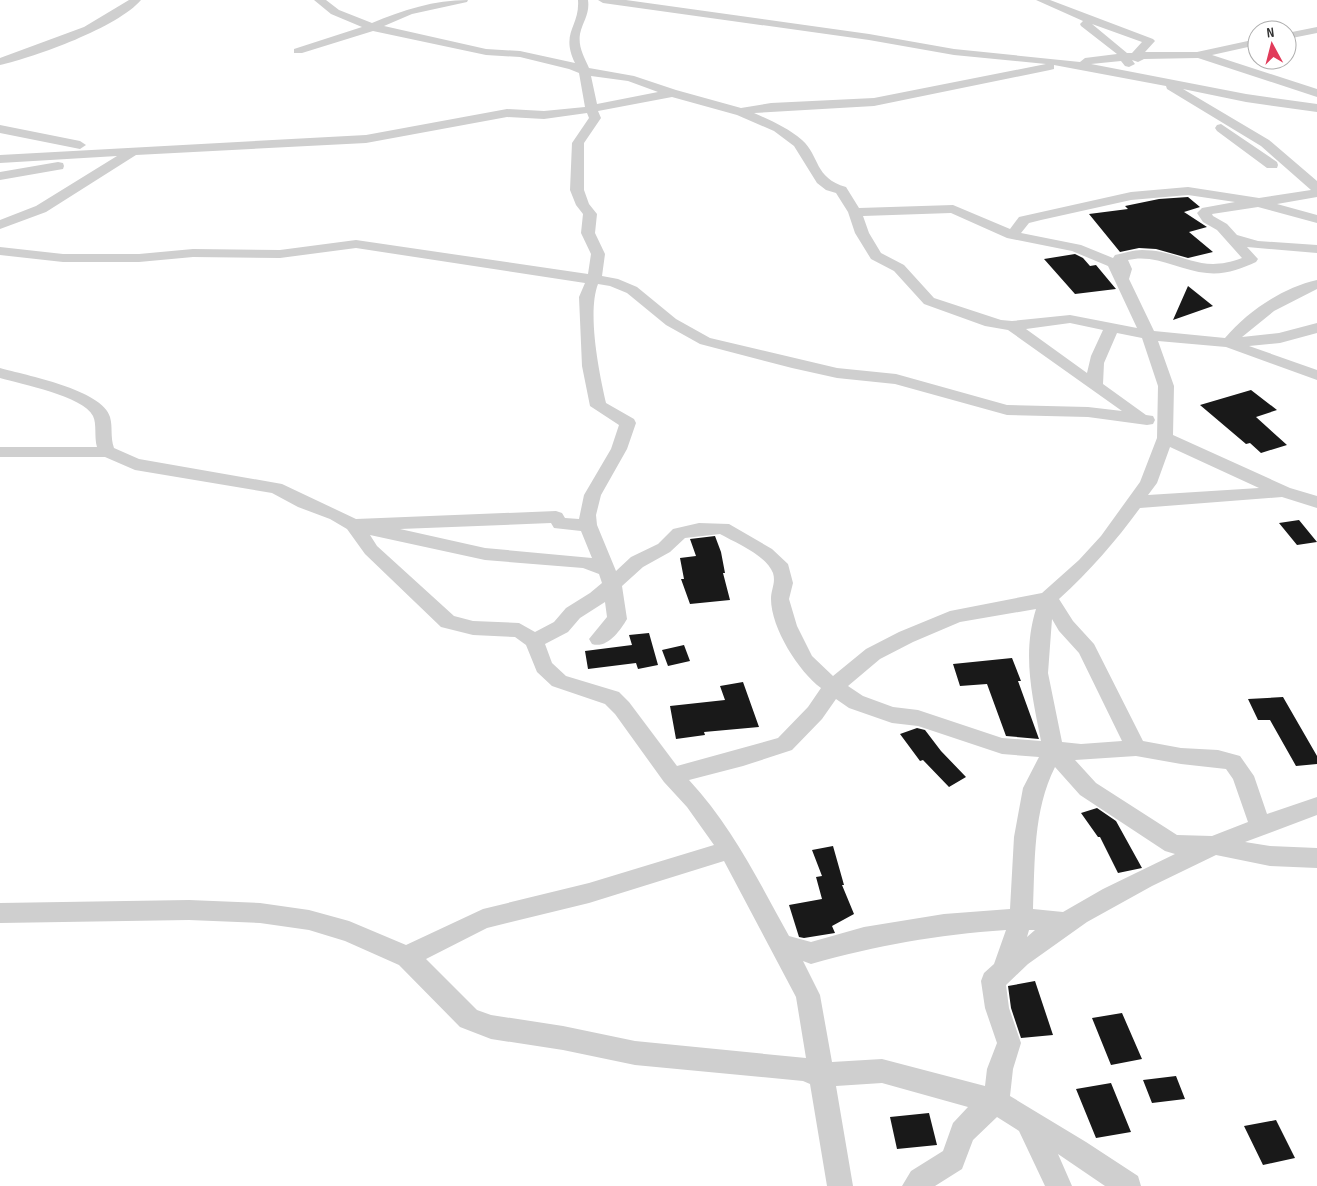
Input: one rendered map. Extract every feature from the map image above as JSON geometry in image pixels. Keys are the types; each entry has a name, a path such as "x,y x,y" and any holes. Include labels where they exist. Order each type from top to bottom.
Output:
{"street":[{"path":"0,62 71,38 105,21 136,0"},
{"path":"319,0 335,12 371,27 486,52 520,54 573,66 584,71 630,78 672,93 741,112 778,128 802,148 808,161 822,180 831,187 841,190 855,212 862,233 876,256 882,261 899,268 929,301 990,323 1012,326 1070,319 1148,335 1229,343 1280,338 1317,328"},
{"path":"298,52 340,40 409,12 463,0"},
{"path":"583,0 585,12 574,37 574,48 584,71 591,110 595,118 578,143 577,190 583,205 590,214 588,233 598,254 593,278 586,297 590,366 598,406 628,423 620,448 596,486 586,517 608,576 617,619 599,639"},
{"path":"603,0 870,37 954,52 1069,63 1246,98 1317,108"},
{"path":"1041,0 1068,12 1149,41 1225,62 1317,93"},
{"path":"1068,12 1162,81 1265,143 1317,188"},
{"path":"1297,34 1317,30"},
{"path":"1129,56 1149,41"},
{"path":"741,112 771,107 874,102 1069,63 1129,56 1197,55 1247,44"},
{"path":"1129,56 1147,79 1262,157 1292,183 1317,209"},
{"path":"0,160 366,139 507,114 544,115 591,110 672,93"},
{"path":"0,129 61,143 131,153"},
{"path":"0,176 131,153"},
{"path":"0,225 41,208 131,153"},
{"path":"1012,235 1024,220 1131,196 1188,192 1257,202 1317,219"},
{"path":"1124,280 1125,269 1120,258 1126,256 1159,255 1188,266 1207,270 1237,265 1251,259 1229,237 1222,227 1208,219 1204,214 1207,211 1317,193"},
{"path":"672,776 743,758 785,744 815,713 833,687 872,654 906,637 958,616 1025,605 1048,598 1102,546 1148,483 1165,435 1166,386 1148,335 1124,280 1114,263 1091,254 1012,235 954,209 855,212"},
{"path":"1229,237 1257,245 1317,249"},
{"path":"0,251 63,258 139,258 193,253 280,254 356,244 499,267 593,278 632,290 671,322 705,341 837,373 896,379 1007,410 1088,412 1147,420"},
{"path":"1229,343 1241,328 1264,308 1317,284"},
{"path":"1012,326 1118,404 1147,420 1165,435 1284,492 1317,502"},
{"path":"1095,386 1095,366 1112,328"},
{"path":"1229,343 1317,376"},
{"path":"0,373 75,395 94,406 102,416 102,437 107,451"},
{"path":"0,452 86,453 107,451 135,464 276,488 336,515 353,525 485,554 584,562 608,576"},
{"path":"1134,502 1284,492"},
{"path":"353,525 556,517 560,524 588,526"},
{"path":"353,525 371,550 448,622 473,628 519,630 534,641 544,667 559,681 612,698 622,708 672,776 695,801 730,850 783,945 808,995 840,1186"},
{"path":"534,641 561,627 573,613 597,598 608,576 664,548 679,534 699,529 723,528 766,553 781,568 784,583 780,598 787,626 805,661 833,687 856,702 892,715 918,718 1002,746 1081,752 1136,748 1181,756 1218,758 1233,762 1243,776 1261,828"},
{"path":"1048,598 1066,626 1087,648 1136,748"},
{"path":"1048,598 1041,624 1038,673 1053,750 1088,789 1173,844 1216,846 1270,856 1317,858"},
{"path":"1005,968 1021,919 1025,836 1034,788 1053,750"},
{"path":"915,1186 920,1180 953,1160 962,1132 974,1119 996,1102 1000,1069 1009,1043 997,1008 993,981 1005,968 1063,922 1244,832 1261,828 1296,810 1317,806"},
{"path":"407,957 484,919 589,893 730,850"},
{"path":"0,913 189,910 260,912 309,920 349,932 407,957 469,1019 491,1027 563,1038 635,1053 804,1069 822,1075 882,1072 996,1102 1128,1186"},
{"path":"783,945 811,953 864,938 944,924 1021,919 1063,922"},
{"path":"1028,1121 1059,1186"}],"building":[{"path":"1188,197 1200,207 1184,212 1207,227 1189,232 1213,252 1188,258 1156,249 1139,248 1120,252 1089,214 1128,209 1125,206 1159,199"},
{"path":"1075,254 1083,258 1090,266 1096,265 1116,289 1075,294 1044,259"},
{"path":"1188,286 1213,306 1173,320"},
{"path":"1251,390 1277,410 1256,417 1287,445 1261,453 1250,443 1246,444 1200,405"},
{"path":"1299,520 1317,542 1297,545 1279,523"},
{"path":"715,536 721,552 725,573 723,573 730,600 690,604 681,579 684,579 680,558 696,556 690,539"},
{"path":"649,633 658,665 638,669 636,663 588,669 585,651 632,645 629,635"},
{"path":"684,645 690,661 668,666 662,650"},
{"path":"1012,658 1021,681 1018,681 1039,739 1006,736 987,684 960,686 953,664"},
{"path":"743,682 759,727 704,732 705,735 676,739 670,706 725,700 720,686"},
{"path":"1283,697 1317,756 1317,764 1296,766 1270,720 1258,720 1248,699"},
{"path":"917,728 925,730 941,751 966,777 949,787 923,760 920,761 900,734"},
{"path":"1097,808 1116,821 1142,868 1118,873 1100,837 1098,837 1081,813"},
{"path":"833,846 844,885 842,885 854,914 832,926 835,933 804,938 799,937 789,905 822,899 816,877 822,876 812,850"},
{"path":"1035,981 1053,1035 1021,1038 1011,1008 1008,986"},
{"path":"1122,1013 1142,1059 1111,1065 1092,1018"},
{"path":"1176,1076 1185,1099 1152,1103 1143,1080"},
{"path":"1111,1083 1131,1132 1096,1138 1076,1089"},
{"path":"929,1113 937,1145 897,1149 890,1117"},
{"path":"1276,1120 1295,1158 1263,1165 1244,1126"}]}
